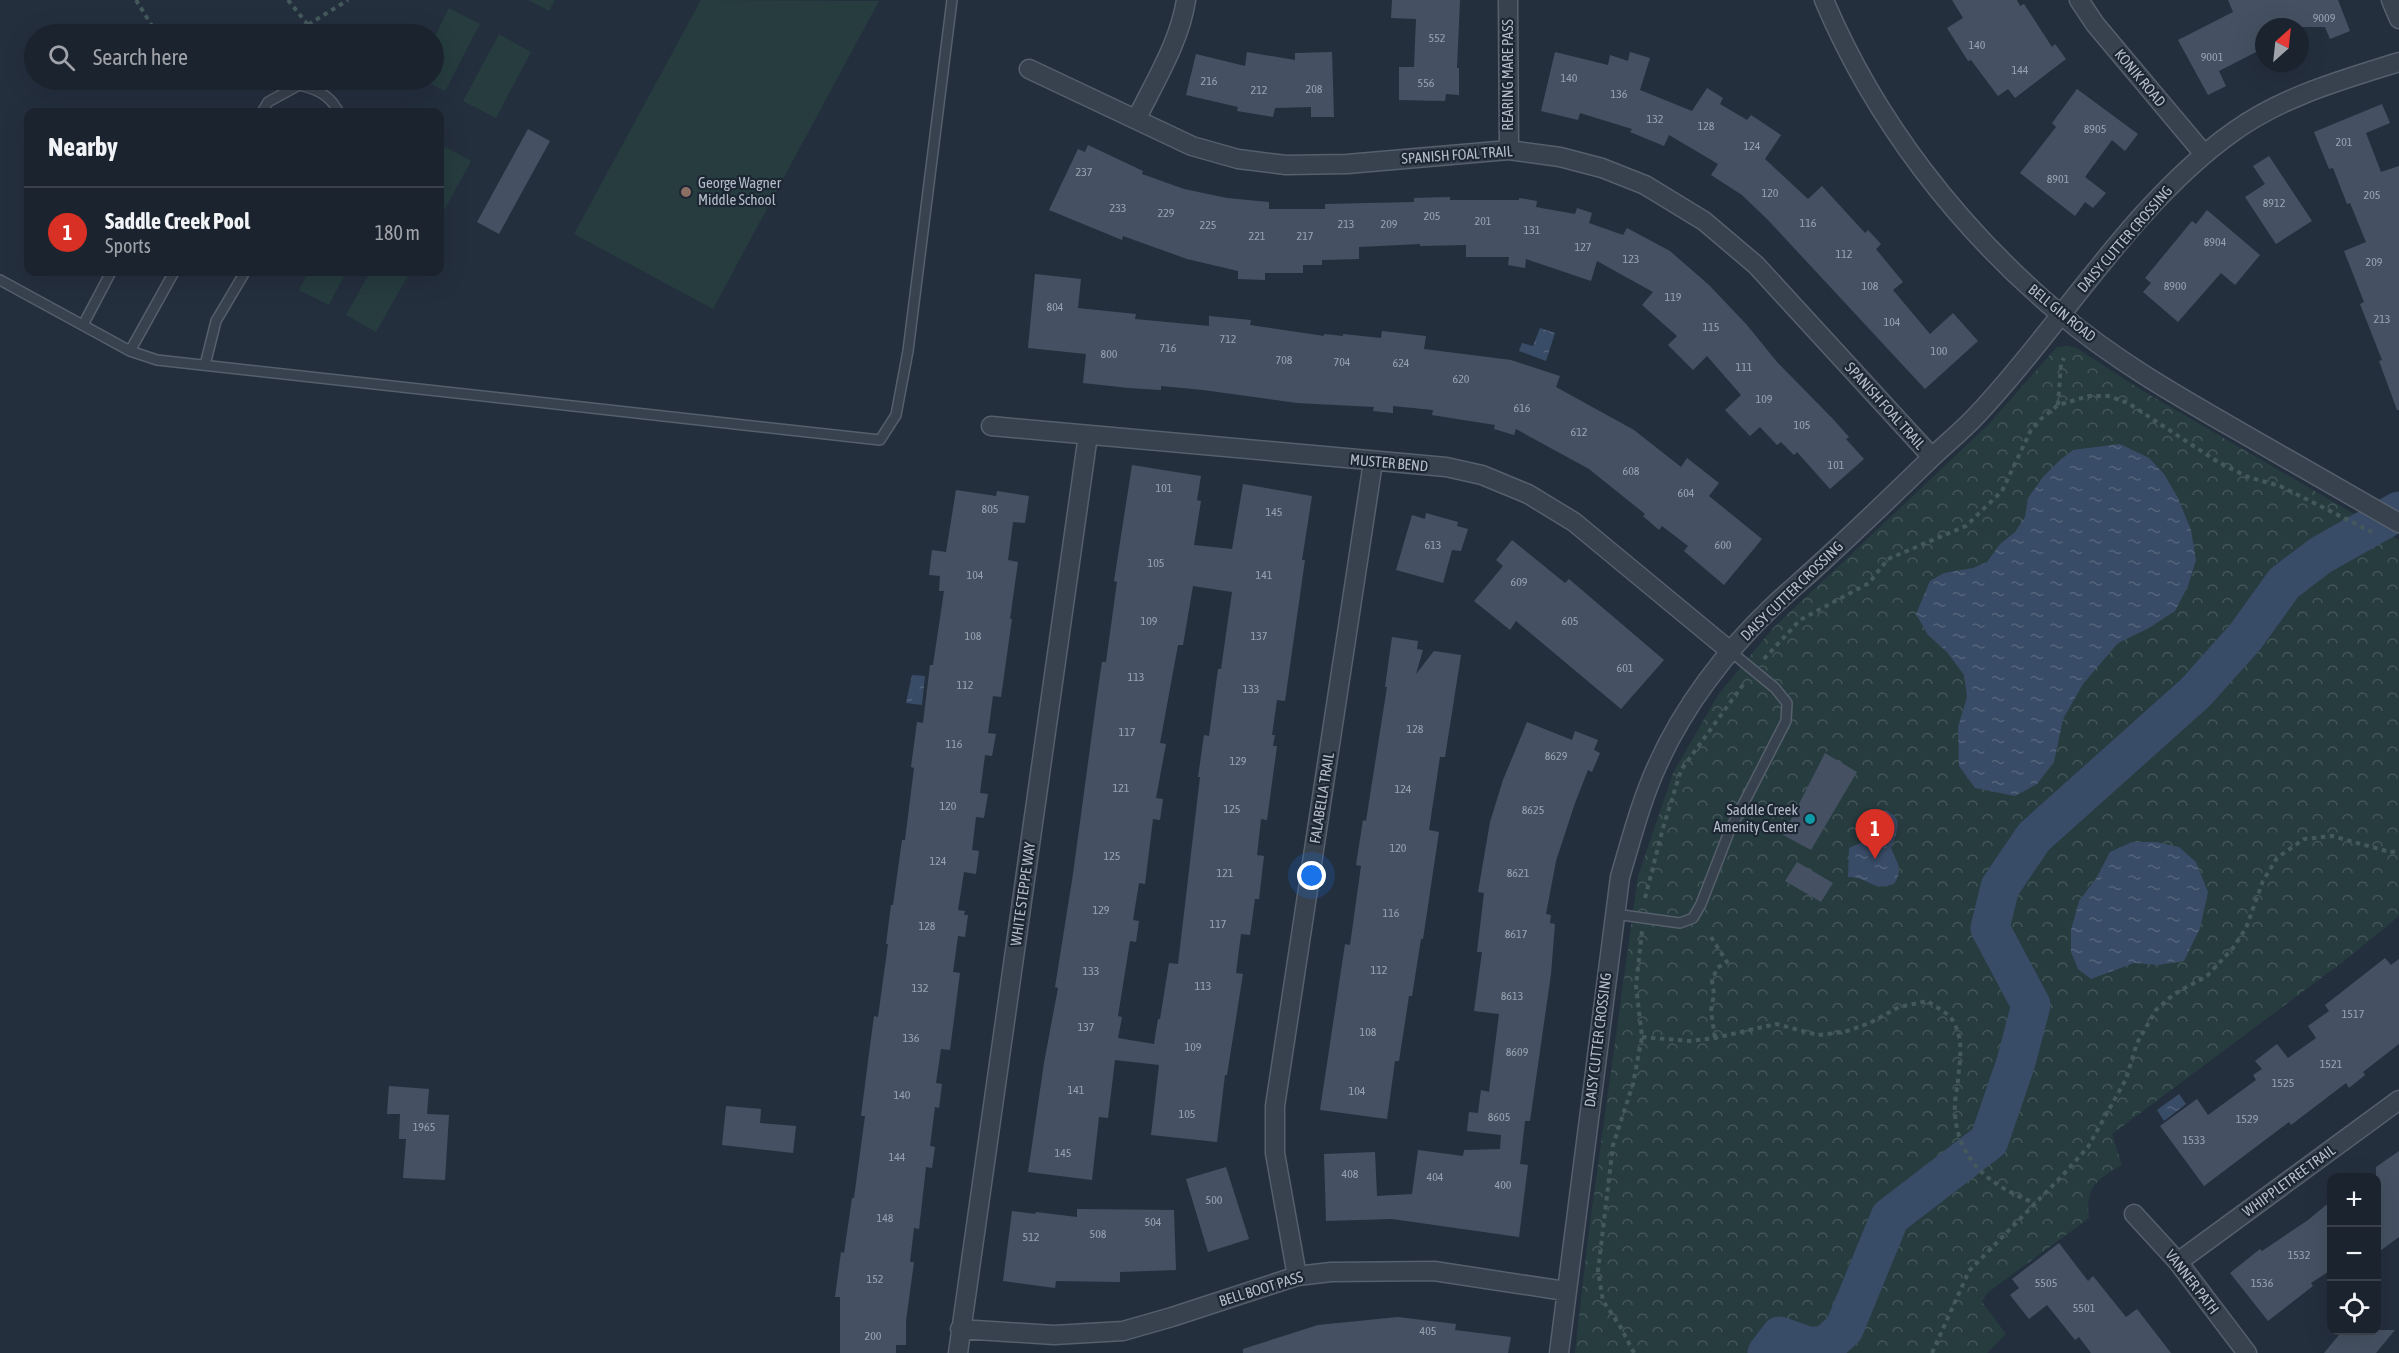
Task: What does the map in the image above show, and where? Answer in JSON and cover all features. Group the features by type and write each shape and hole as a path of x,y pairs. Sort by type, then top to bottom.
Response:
{"street":[{"path":"1137,118 1167,57 1184,12 1186,0"},
{"name":"REARING MARE PASS","path":"1508,0 1509,150"},
{"name":"BELL GIN ROAD","path":"1824,0 1836,28 1883,111 1934,186 2005,265 2060,314 2170,392 2399,523"},
{"name":"KONIK ROAD","path":"2079,0 2095,24 2204,154"},
{"path":"2391,0 2399,19"},
{"name":"DAISY CUTTER CROSSING","path":"1559,1353 1565,1291 1620,877 1638,817 1657,766 1680,722 1730,651 1771,608 1975,417 2154,204 2204,154 2267,110 2321,86 2399,62"},
{"name":"SPANISH FOAL TRAIL","path":"1029,69 1137,118 1192,146 1238,159 1286,165 1347,164 1509,150 1560,157 1602,168 1645,185 1704,221 1756,266 1932,457"},
{"name":"MUSTER BEND","path":"991,426 1446,467 1482,476 1528,494 1574,522 1730,651"},
{"name":"WHITE STEPPE WAY","path":"958,1353 1088,435"},
{"name":"FALABELLA TRAIL","path":"1297,1276 1275,1153 1275,1106 1373,462"},
{"name":"WHIPPLETREE TRAIL","path":"2178,1262 2399,1100"},
{"name":"VANNER PATH","path":"2134,1214 2178,1262 2247,1353"},
{"name":"BELL BOOT PASS","path":"960,1329 1054,1335 1123,1331 1297,1276 1331,1272 1434,1271 1565,1291"}],"lane":[{"path":"0,280 130,351 158,360 880,440 896,415 908,351 952,0"},
{"path":"264,108 268,102 290,90"},
{"path":"317,90 331,99 336,108"},
{"path":"83,325 109,276"},
{"path":"130,351 172,276"},
{"path":"205,365 216,321 243,276"},
{"path":"1615,914 1680,923 1693,918 1701,904 1729,832 1786,721 1787,704 1775,688 1730,651"}],"path":[{"path":"136,0 151,24"},
{"path":"288,0 306,24"},
{"path":"311,24 348,0"},
{"path":"2058,405 2061,364 2064,358"},
{"path":"1764,659 1773,646 1800,620 1869,583 1888,559 1966,526 2002,491 2031,430 2058,405 2090,396 2108,396 2128,403 2218,462 2248,477 2280,486 2374,534"},
{"path":"1645,898 1681,770 1746,681"},
{"path":"1932,1353 1969,1271 2088,1147 2126,1078 2138,1042 2156,1010 2174,994 2207,976 2233,948 2246,928 2263,881 2277,858 2304,839 2332,836 2390,852 2399,851"},
{"path":"1634,1353 1620,1326 1603,1301 1598,1271 1613,1145 1633,1084 1642,1037 1636,986 1642,930"},
{"path":"1711,937 1727,962 1717,968 1712,981 1714,994 1711,1011 1715,1038"},
{"path":"1642,1037 1690,1041 1715,1038 1776,1024 1818,1035 1844,1032 1870,1023 1899,1007 1928,1001 1952,1018 1962,1043 1955,1112 1968,1158 1987,1179 2012,1194 2035,1203"}],"green space":[{"path":"528,0 555,0 549,11"},
{"path":"701,0 879,1 713,309 574,234"},
{"path":"449,8 480,24 445,91 443,90 444,24 441,24"},
{"path":"499,34 531,52 496,118 463,101"},
{"path":"444,146 471,161 444,211"},
{"path":"306,276 344,276 329,305 299,290"},
{"path":"368,276 408,276 376,332 346,315"},
{"path":"2057,347 2075,347 2143,391 2399,540 2399,916 2344,961 2112,1134 2122,1165 2100,1180 2091,1191 2088,1207 2089,1218 1987,1293 1982,1302 2006,1334 1987,1353 1575,1353 1589,1230 1638,876 1673,773 1718,695 1773,628 1988,425"}],"water":[{"path":"1540,328 1555,333 1546,361 1519,351 1522,343 1533,346"},
{"path":"2120,444 2149,458 2164,474 2178,498 2191,530 2196,560 2188,586 2175,611 2149,628 2118,643 2083,684 2063,719 2054,762 2037,784 2015,796 1975,788 1959,766 1958,727 1967,697 1964,675 1947,652 1928,635 1916,614 1930,581 1944,573 1973,568 1987,562 2000,544 2015,532 2025,517 2028,498 2043,477 2059,461 2073,450"},
{"path":"912,675 925,676 922,705 906,703"},
{"path":"1885,810 1895,817 1898,826 1891,848 1899,870 1897,879 1894,884 1880,886 1848,877 1849,848 1869,839 1875,818"},
{"path":"2132,842 2156,842 2179,847 2196,862 2208,892 2200,928 2184,961 2159,965 2134,963 2091,979 2078,969 2071,952 2071,930 2079,901 2097,877 2110,852"},
{"path":"2179,1094 2186,1104 2164,1121 2157,1110"}],"building":[{"path":"1392,0 1460,0 1457,68 1459,68 1459,95 1446,94 1445,101 1399,100 1399,67 1414,67 1416,19 1391,18"},
{"path":"1952,0 2017,0 2020,6 2024,4 2052,47 2055,44 2066,59 2015,98 2008,89 1998,96 1971,60 1968,61 1947,28 1963,18"},
{"path":"2228,0 2338,0 2350,31 2330,39 2325,27 2309,27 2309,18 2255,18 2255,53 2219,71 2226,86 2208,95 2178,40 2233,12"},
{"path":"1247,52 1295,60 1295,53 1332,52 1334,117 1311,117 1311,107 1275,108 1273,117 1237,111 1238,107 1186,95 1196,54 1245,66"},
{"path":"1555,52 1608,65 1610,55 1628,61 1630,52 1650,58 1640,90 1692,111 1707,88 1723,98 1720,104 1747,120 1751,115 1781,135 1765,159 1808,199 1822,186 1865,233 1868,230 1881,244 1876,249 1903,282 1893,290 1930,334 1953,313 1978,341 1925,389 1768,220 1742,195 1711,175 1718,164 1669,135 1664,146 1630,132 1632,129 1580,113 1578,120 1541,111"},
{"path":"2077,89 2138,134 2125,151 2112,140 2085,177 2106,193 2093,208 2085,202 2075,216 2020,173 2056,127 2052,123"},
{"path":"2382,104 2390,123 2366,133 2381,172 2399,166 2399,410 2397,410 2379,361 2382,360 2360,304 2364,302 2344,251 2366,242 2350,203 2347,204 2333,168 2329,169 2314,132"},
{"path":"528,129 550,141 499,234 477,222"},
{"path":"1088,145 1143,171 1142,174 1184,189 1227,198 1269,202 1269,209 1325,209 1325,204 1414,202 1414,198 1450,197 1450,200 1519,200 1519,198 1537,201 1536,207 1575,214 1577,208 1592,213 1589,223 1623,235 1627,228 1670,251 1709,285 1747,325 1777,362 1833,419 1849,437 1846,439 1864,459 1830,489 1797,452 1794,455 1781,442 1777,445 1760,427 1750,436 1725,410 1741,395 1707,356 1693,370 1668,345 1677,336 1642,305 1653,292 1597,261 1591,281 1526,259 1525,268 1508,265 1509,257 1466,257 1466,245 1420,246 1420,244 1359,247 1359,259 1322,260 1322,265 1303,265 1303,273 1265,273 1265,280 1238,279 1238,271 1187,259 1123,236 1122,240 1049,210 1078,149 1085,152"},
{"path":"2269,156 2312,221 2276,244 2245,197 2265,184 2253,166"},
{"path":"2207,210 2260,255 2235,285 2221,273 2178,322 2143,292 2151,283 2145,278 2192,221 2196,224"},
{"path":"1035,274 1081,279 1078,308 1136,314 1135,319 1209,326 1209,316 1251,320 1250,325 1324,336 1324,334 1343,336 1343,334 1381,338 1382,331 1426,336 1424,349 1511,360 1560,376 1556,387 1634,430 1681,467 1687,458 1719,483 1709,496 1762,539 1724,585 1684,551 1688,546 1662,526 1659,530 1643,516 1645,514 1589,469 1516,429 1514,435 1494,429 1495,425 1432,415 1433,410 1393,406 1393,413 1373,411 1374,407 1297,403 1203,390 1161,386 1161,390 1083,383 1086,354 1028,348"},
{"path":"1132,465 1201,476 1197,500 1201,501 1194,545 1232,549 1243,484 1312,496 1285,701 1277,700 1272,735 1275,735 1273,746 1277,746 1267,820 1261,819 1257,855 1264,856 1259,899 1255,899 1250,935 1241,934 1236,973 1243,974 1227,1075 1225,1075 1217,1142 1151,1135 1159,1065 1115,1060 1108,1118 1099,1117 1092,1180 1028,1172 1058,988 1055,987 1102,662 1106,662 1117,582 1114,581","holes":["1193,586 1232,592 1209,736 1204,735 1178,964 1169,963 1154,1044 1118,1038 1122,1017 1118,1016 1130,941 1136,942 1139,921 1133,920 1139,883 1145,884 1153,819 1160,820 1163,799 1156,798 1166,744 1160,743 1178,645 1183,645"]},
{"path":"956,490 996,496 997,491 1029,496 1025,523 1013,522 1008,560 1018,562 1010,619 1012,619 1001,697 993,696 988,733 996,734 992,756 985,755 980,793 988,794 984,818 976,817 972,850 979,851 976,874 964,872 958,910 965,911 964,915 968,915 965,937 958,936 953,972 960,973 950,1050 941,1049 936,1083 942,1084 939,1108 935,1107 930,1146 935,1147 932,1168 926,1167 919,1229 914,1228 910,1262 914,1262 906,1321 906,1345 896,1345 896,1353 840,1353 840,1297 835,1297 841,1252 844,1253 852,1198 854,1198 865,1116 861,1116 868,1061 874,1016 878,1017 891,905 893,905 902,840 905,840 917,722 923,723 930,665 933,665 944,591 939,591 940,576 929,575 932,550 946,552"},
{"path":"1426,513 1458,522 1457,526 1468,529 1461,551 1452,550 1443,583 1396,570 1412,515 1425,519"},
{"path":"1512,540 1565,583 1569,579 1664,660 1621,709 1516,621 1510,630 1474,601 1503,566 1496,560"},
{"path":"1392,637 1418,641 1417,649 1423,650 1416,674 1434,651 1461,655 1445,757 1440,757 1429,830 1439,832 1423,939 1421,939 1412,996 1409,996 1399,1061 1395,1061 1387,1119 1320,1110 1345,944 1350,945 1361,866 1356,865 1363,820 1366,821 1387,687 1385,687"},
{"path":"1527,722 1572,740 1575,731 1598,740 1594,750 1600,753 1592,772 1588,770 1575,803 1556,861 1546,914 1551,915 1550,923 1555,924 1551,974 1530,1121 1525,1121 1520,1164 1528,1165 1519,1237 1392,1219 1326,1221 1324,1154 1375,1152 1377,1196 1412,1194 1418,1150 1463,1156 1464,1150 1500,1149 1501,1135 1467,1131 1469,1112 1478,1113 1481,1090 1489,1092 1499,1014 1474,1011 1482,952 1477,952 1484,893 1478,892 1490,822 1503,780"},
{"path":"1825,753 1857,772 1811,850 1783,835"},
{"path":"1797,862 1833,883 1821,902 1785,881"},
{"path":"2385,958 2391,965 2399,959 2399,1044 2363,1072 2365,1075 2349,1088 2346,1083 2291,1125 2289,1122 2204,1186 2160,1126 2197,1099 2208,1115 2256,1080 2253,1075 2262,1069 2255,1061 2277,1044 2288,1058 2316,1038 2308,1026 2329,1011 2325,1005"},
{"path":"389,1086 429,1089 427,1114 449,1115 445,1180 403,1178 406,1139 399,1139 400,1114 387,1114"},
{"path":"726,1106 761,1109 760,1123 796,1126 793,1153 722,1145"},
{"path":"2399,1151 2399,1237 2381,1250 2381,1173 2376,1173 2376,1167"},
{"path":"1226,1167 1249,1239 1208,1252 1186,1179"},
{"path":"2327,1204 2327,1273 2311,1283 2313,1286 2268,1321 2230,1273 2260,1249 2262,1251"},
{"path":"1077,1209 1174,1210 1176,1270 1120,1272 1120,1282 1056,1281 1055,1288 1003,1281 1012,1211 1077,1217"},
{"path":"2059,1243 2088,1281 2093,1276 2126,1317 2137,1309 2171,1353 2091,1353 2079,1337 2075,1340 2047,1305 2029,1319 2010,1295 2019,1288 2012,1279"},
{"path":"1398,1317 1456,1324 1455,1330 1511,1337 1508,1353 1243,1353 1243,1349 1318,1325"},
{"path":"2381,1330 2395,1330 2376,1353 2324,1353 2339,1335 2381,1335"}],"waterway":[{"path":"1767,1353 1780,1336 1808,1346 1825,1346 1844,1329 1890,1217 1989,1141 2016,1062 2031,1005 1990,928 2000,887 2034,837 2196,692 2246,636 2284,583 2321,555 2399,511"}],"place":[{"name":"George Wagner Middle School","path":"686,192"},
{"name":"Saddle Creek Amenity Center","path":"1810,819"},
{"name":"Saddle Creek Pool","path":"1875,859"}]}
